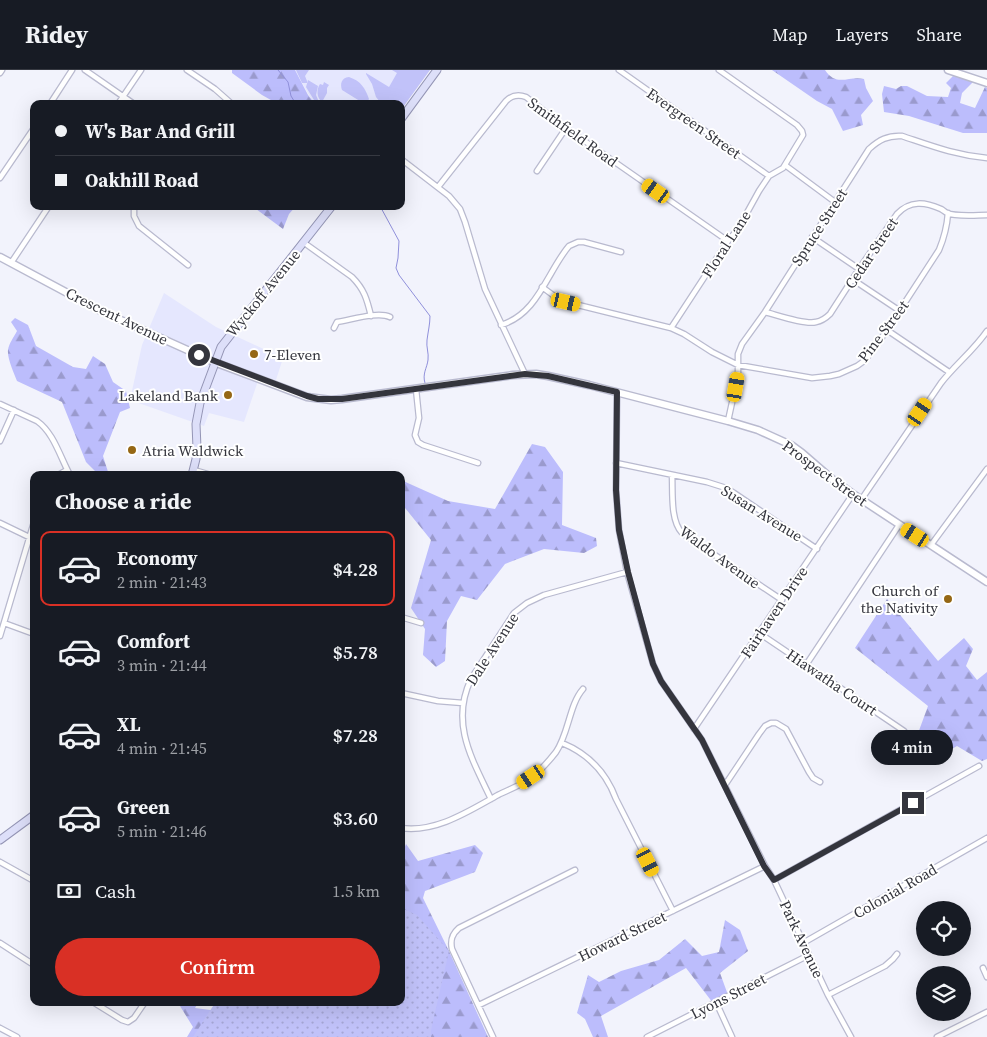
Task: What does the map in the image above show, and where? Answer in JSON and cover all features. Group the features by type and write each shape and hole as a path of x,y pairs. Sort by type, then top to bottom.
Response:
{"main road":[{"path":"405,114 437,70"},
{"path":"948,70 968,73 987,83"},
{"name":"Wyckoff Avenue","path":"193,471 197,448 197,413 221,347 329,210"},
{"name":"Crescent Avenue","path":"0,257 110,315 214,362 296,393 318,399 342,399 525,374 548,376 617,392"},
{"name":"Prospect Street","path":"617,392 758,430 791,445 861,500 987,582"},
{"path":"0,840 30,818"}],"street":[{"path":"53,100 72,70"},
{"path":"85,70 128,100"},
{"path":"121,100 141,70"},
{"path":"187,70 227,100"},
{"name":"Evergreen Street","path":"619,70 769,176"},
{"path":"720,70 800,128 803,135 785,165 835,202"},
{"name":"Smithfield Road","path":"438,187 506,101 517,95 526,97 566,128 728,241"},
{"path":"537,171 566,128"},
{"path":"0,178 30,134"},
{"name":"Spruce Street","path":"728,421 738,375 738,354 742,344 765,312 874,144 890,136 902,136 952,153 987,158"},
{"path":"405,162 455,202 463,216 485,290 525,374"},
{"name":"Floral Lane","path":"670,328 738,229 759,190 769,176 781,170 785,165"},
{"name":"Cedar Street","path":"765,312 807,323 822,320 830,314 897,214 906,207 923,203 948,213 987,216"},
{"path":"11,263 46,210"},
{"path":"134,210 134,216 139,226 188,265"},
{"name":"Pine Street","path":"542,287 566,302 670,328 738,365 812,378 830,376 848,371 864,361 887,330 939,250 944,238 948,213"},
{"path":"812,237 859,269"},
{"path":"303,242 358,283 367,298 371,316"},
{"path":"501,325 514,320 527,310 566,250 573,243 584,242 621,252"},
{"path":"852,279 900,311"},
{"path":"334,328 337,322 385,314 390,317"},
{"path":"887,330 949,372"},
{"path":"861,500 931,395 949,372 987,331"},
{"path":"416,389 419,418 415,435 418,442 423,446 478,463"},
{"name":"Park Avenue","path":"617,392 616,490 622,550 656,673 702,740 764,866 774,880 828,995 850,1037"},
{"path":"0,404 37,421 46,429 67,471"},
{"path":"0,441 14,410"},
{"name":"Susan Avenue","path":"616,464 707,482 726,488 817,549"},
{"path":"931,545 987,469"},
{"name":"Waldo Avenue","path":"672,475 674,519 678,529 782,600"},
{"name":"Fairhaven Drive","path":"694,729 853,494"},
{"path":"0,523 29,537"},
{"path":"806,665 899,525"},
{"path":"0,636 30,534"},
{"name":"Dale Avenue","path":"491,799 465,741 462,723 463,702 470,679 514,613 527,602 544,595 628,572"},
{"path":"405,618 421,622"},
{"path":"4,623 30,633"},
{"name":"Hiawatha Court","path":"759,633 904,731"},
{"path":"405,828 433,826 521,784 531,777 548,761 562,743 579,694 583,689"},
{"path":"405,694 438,701 463,702"},
{"path":"725,785 759,734 765,726 771,723 776,723 786,729 809,772 813,778 820,782"},
{"path":"562,743 580,751 595,764 609,781 673,911"},
{"path":"774,880 979,766"},
{"name":"Colonial Road","path":"804,943 987,838"},
{"path":"0,862 30,878"},
{"name":"Howard Street","path":"479,1005 764,866"},
{"path":"493,1037 452,948 452,937 458,928 575,870"},
{"path":"0,943 30,962"},
{"path":"828,995 885,966 897,954"},
{"name":"Lyons Street","path":"647,1037 809,955"},
{"path":"983,968 987,977"},
{"path":"716,1002 732,1037"},
{"path":"99,1006 125,1022 131,1020 142,1006"},
{"path":"937,1037 987,1012"},
{"path":"0,1028 17,1037"}],"shaded area":[{"path":"295,70 430,70 405,103 405,100 312,100"},
{"path":"296,70 309,70 305,76 307,83 302,83"},
{"path":"392,70 430,70 405,104 405,100 378,100 366,73 389,87 397,73"},
{"path":"349,77 360,83 368,100 358,100 342,90 341,86 344,79"},
{"path":"308,80 318,86 316,95 318,100 314,100 306,87"},
{"path":"324,82 329,85 323,100 320,100 318,91 320,84 323,85"},
{"path":"164,293 216,327 283,358 276,380 260,375 244,422 209,413 204,426 130,400 142,345"},
{"path":"405,910 417,915 449,951 431,1037 193,1037 213,1006 405,1006"}],"green space":[{"path":"232,70 295,70 312,100 271,100 232,73"},
{"path":"772,70 825,70 839,80 864,79 866,88 873,101 861,115 863,125 843,131 832,109"},
{"path":"953,76 973,82 962,93 960,103 975,108 985,87 987,88 987,133 963,133 909,116 884,112 882,94 884,86 896,89 901,86 907,86 927,96 948,97 951,88 946,83"},
{"path":"257,210 292,210 283,229"},
{"path":"15,318 28,325 36,346 73,367 86,369 93,356 105,364 113,382 126,391 130,408 120,412 103,456 108,471 95,471 86,462 62,402 17,381 8,353 9,345 17,331 11,322"},
{"path":"532,444 545,447 563,472 562,525 596,538 597,546 584,553 544,549 505,564 477,600 461,596 447,621 445,661 436,667 423,655 425,629 411,608 431,540 405,508 405,482 448,501 495,509"},
{"path":"887,599 938,661 964,638 973,649 966,666 977,680 987,672 987,759 982,761 957,746 933,760 917,736 928,706 855,648"},
{"path":"406,844 418,861 475,845 483,853 475,872 425,891 423,898 488,1037 396,1037 409,986 405,970"},
{"path":"725,920 740,930 748,951 720,973 728,995 713,1003 686,968 601,1016 608,1037 593,1037 585,1019 577,1013 588,975 599,982 621,971 659,960 685,939 702,956 719,952"},
{"path":"180,1006 196,1006 195,1008 218,1011 246,1037 187,1037 193,1027"}],"waterway":[{"path":"278,70 288,82 294,100"},
{"path":"382,210 399,241 396,268 399,275 430,316 425,383"}],"place":[{"name":"7-Eleven","path":"254,354"},
{"name":"Lakeland Bank","path":"228,395"},
{"name":"Atria Waldwick","path":"132,450"},
{"name":"Church of the Nativity","path":"948,599"}],"route":[{"path":"199,355 296,393 318,399 342,399 525,374 548,376 617,392 616,490 619,530 622,550 653,664 661,681 702,740 764,866 774,880 913,803"}]}
